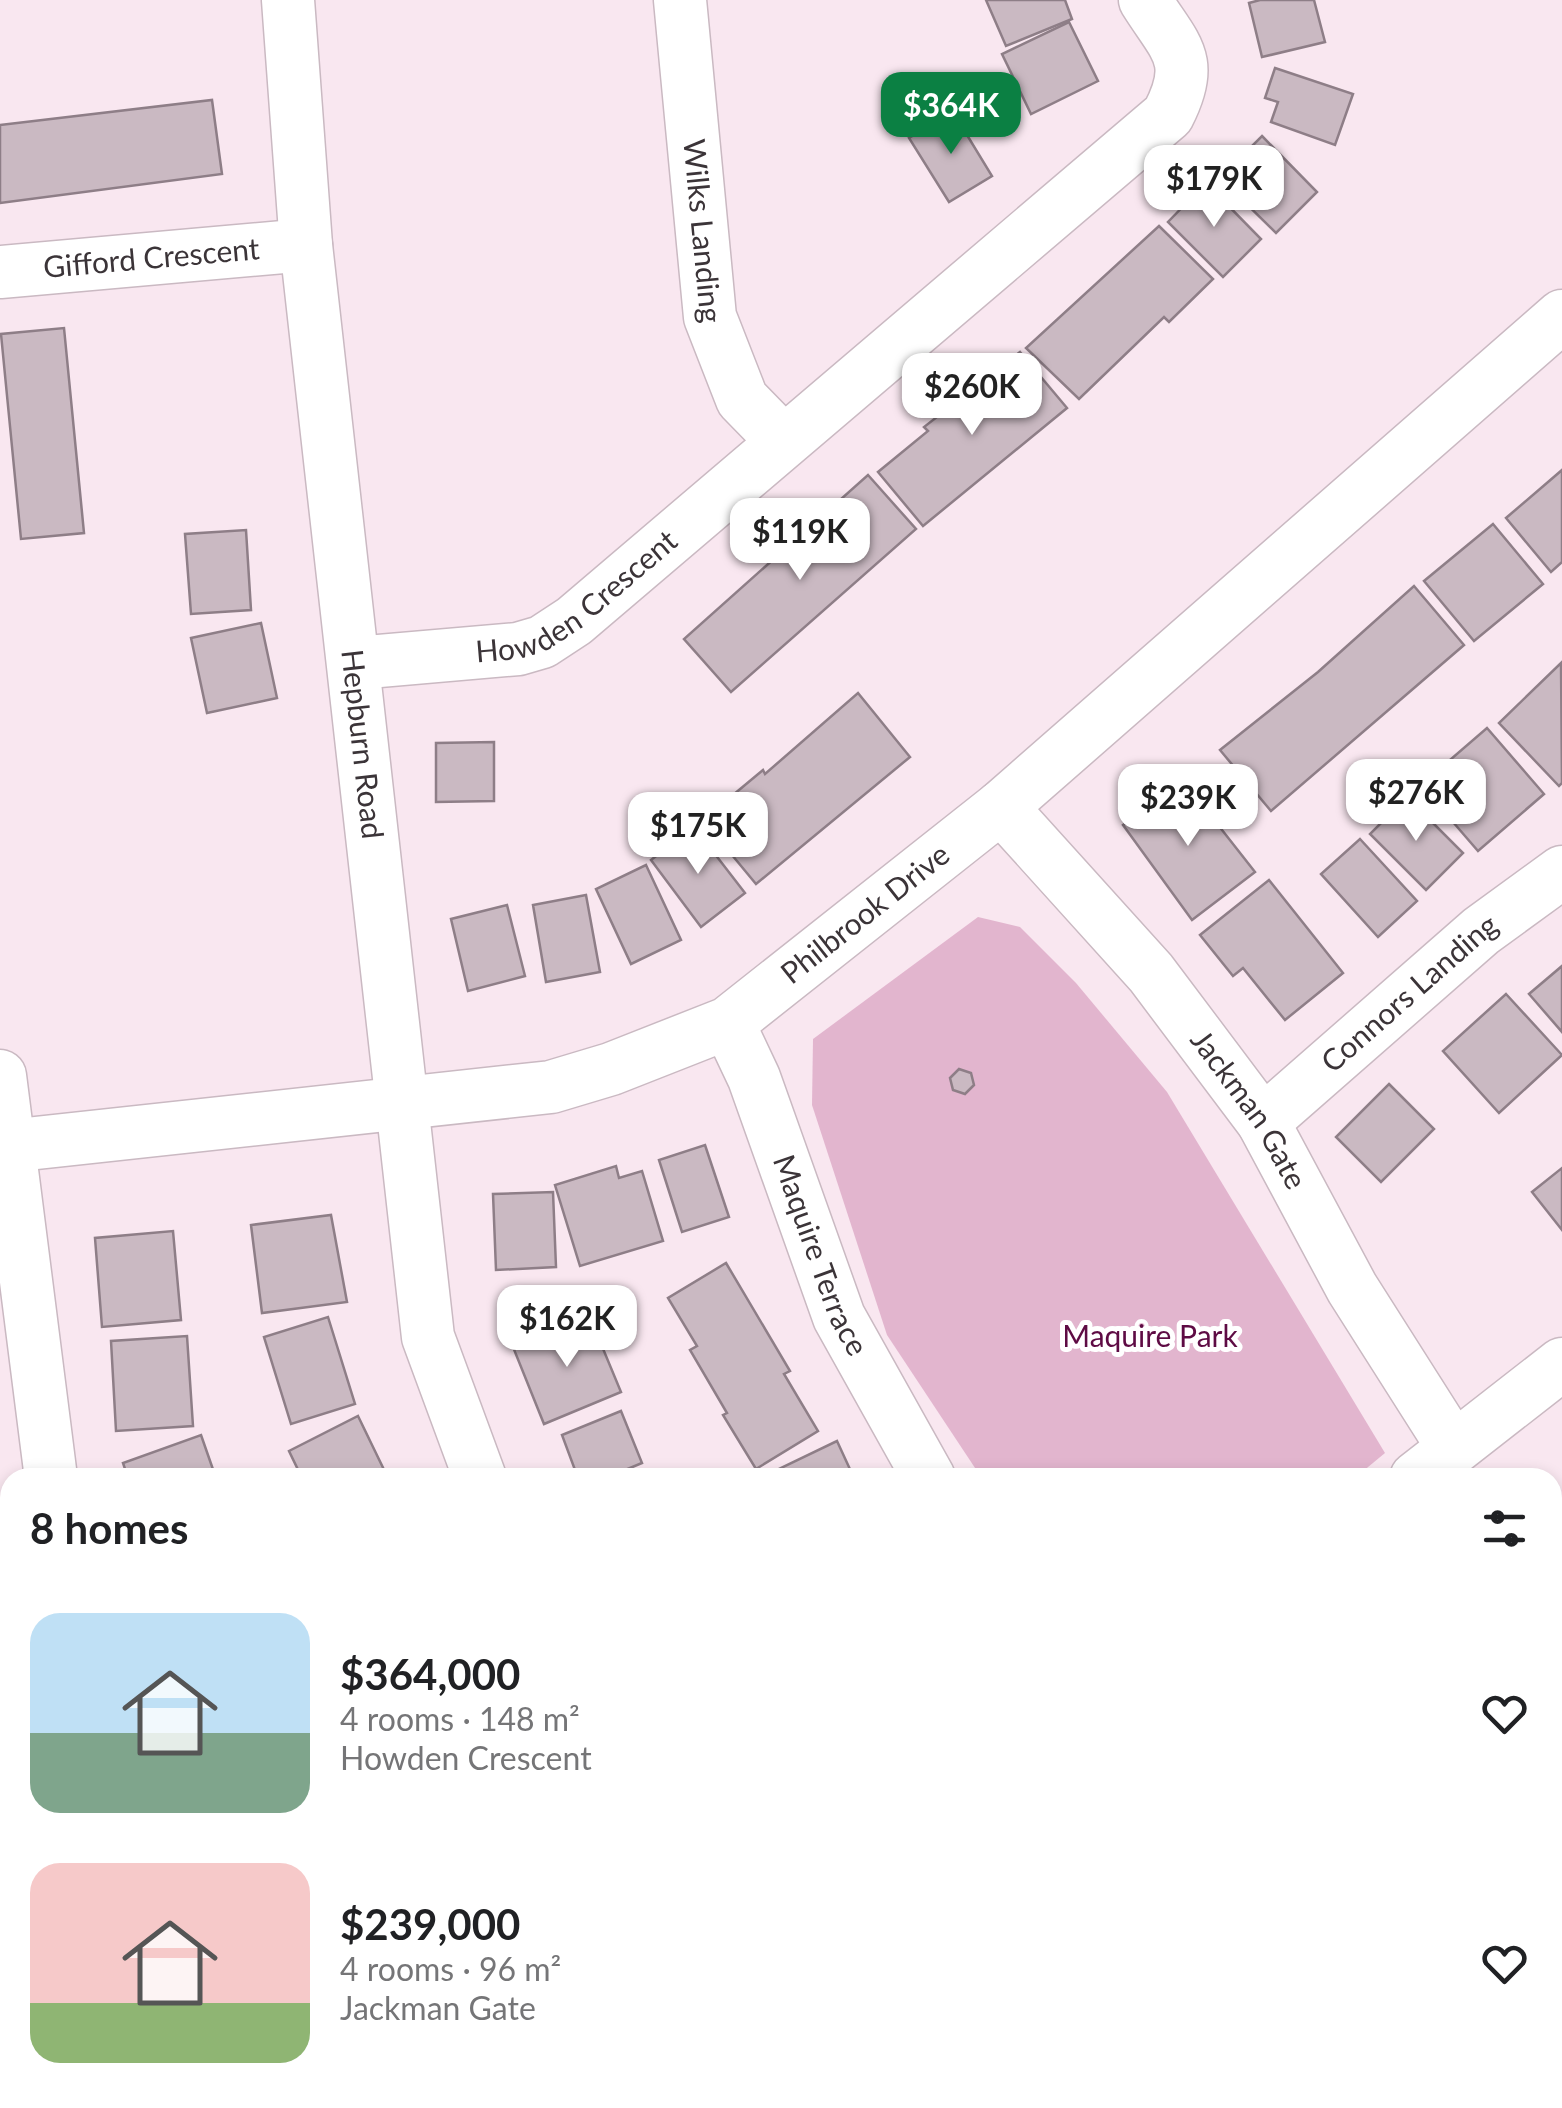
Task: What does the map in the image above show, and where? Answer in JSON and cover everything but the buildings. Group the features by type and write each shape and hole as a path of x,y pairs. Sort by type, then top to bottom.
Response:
{"street":[{"name":"Hepburn Road","path":"288,0 306,245 356,662 428,1337 476,1468"},
{"name":"Wilks Landing","path":"680,0 710,317 742,399 782,440"},
{"name":"Howden Crescent","path":"356,662 518,649 542,642 574,621 782,440 1168,116 1184,84 1179,52 1146,0"},
{"name":"Gifford Crescent","path":"0,272 306,245"},
{"name":"Philbrook Drive","path":"4,1146 551,1086 611,1069 728,1023 1002,806 1562,316"},
{"name":"Jackman Gate","path":"1002,806 1151,973 1263,1122 1352,1288 1435,1462"},
{"name":"Connors Landing","path":"1263,1122 1481,931 1562,872"},
{"name":"Maquire Terrace","path":"728,1023 754,1078 839,1318 923,1468"},
{"path":"0,1076 4,1146 51,1468"},
{"path":"1435,1462 1562,1364"}],"green space":[{"name":"Maquire Park","path":"978,917 1020,927 1076,983 1167,1092 1385,1453 1367,1468 975,1468 887,1335 812,1105 813,1039"}]}
